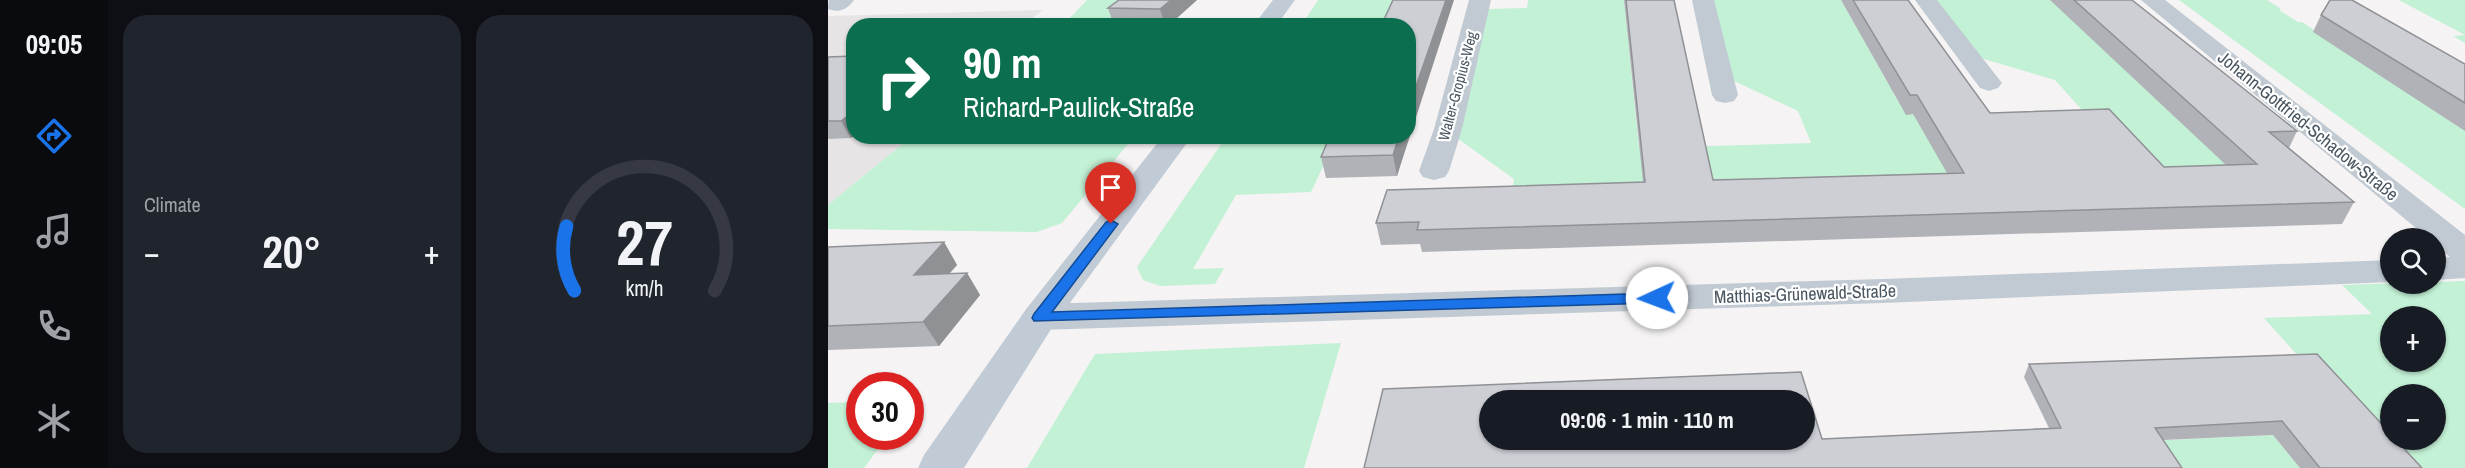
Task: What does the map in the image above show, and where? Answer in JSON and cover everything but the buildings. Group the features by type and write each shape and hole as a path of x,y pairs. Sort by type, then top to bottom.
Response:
{"street":[{"path":"1270,18 1284,0"},
{"name":"Walter-Gropius-Weg","path":"1434,171 1448,129 1480,0"},
{"path":"1703,0 1725,95"},
{"path":"1926,0 1989,83"},
{"name":"Johann-Gottfried-Schadow-Straße","path":"2152,0 2465,252"},
{"path":"940,468 1040,318 1172,144"},
{"path":"2446,268 2465,267"},
{"name":"Matthias-Grünewald-Straße","path":"1040,318 2380,272"}],"shaded area":[{"path":"1043,10 1032,18 846,18 846,144 902,144 828,205 828,16"}],"green space":[{"path":"1087,0 1147,0 1124,18 1070,18"},
{"path":"1318,0 1400,0 1391,18 1306,18"},
{"path":"1528,0 1624,0 1639,148 1811,143 1798,111 1730,79 1709,0 1841,0 1857,28 1863,28 1863,38 1887,82 1895,82 1893,93 1906,114 1913,114 1926,136 2091,120 2055,80 1977,57 1936,0 2057,0 2295,183 1510,207 1514,179 1454,136 1487,9 1527,8"},
{"path":"2179,0 2267,0 2465,131 2465,209"},
{"path":"2399,0 2465,0 2465,35"},
{"path":"2465,35 2465,43 2453,36"},
{"path":"902,144 1128,144 1062,223 1037,232 828,229 828,205"},
{"path":"1221,144 1334,144 1311,192 1236,195 1193,269 1224,268 1215,284 1160,286 1143,280 1137,267"},
{"path":"2465,281 2465,468 2399,468 2383,450 2446,450 2446,384 2380,384 2380,447 2264,318 2372,314 2342,285 2380,284 2380,294 2446,294 2446,282"},
{"path":"1341,343 1304,468 1027,468 1095,354"},
{"path":"846,402 846,450 877,450 864,468 828,468 828,403"},
{"path":"2273,435 2300,468 2166,468 2148,441"}],"route":[{"path":"1111,224 1040,318 1657,298"}]}
